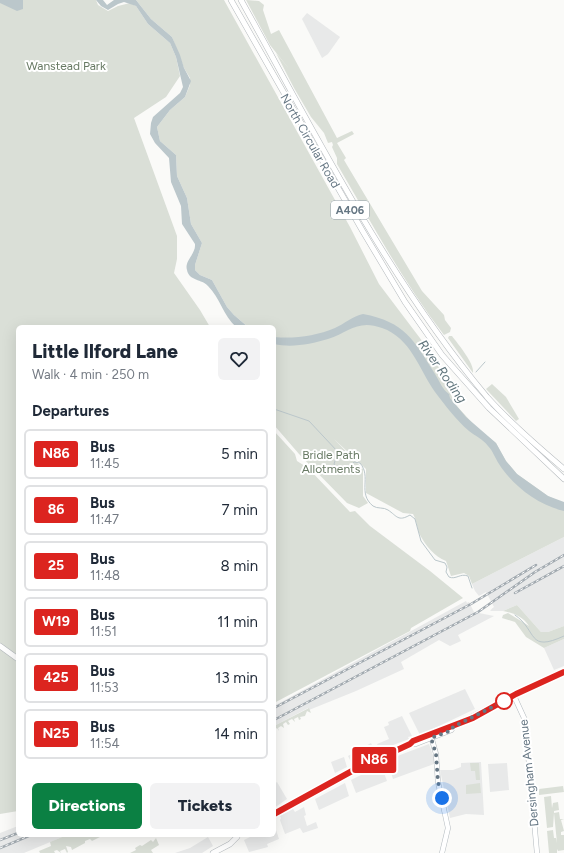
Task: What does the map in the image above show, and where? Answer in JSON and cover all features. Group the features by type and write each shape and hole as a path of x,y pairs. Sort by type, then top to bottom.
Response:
{"main road":[{"name":"North Circular Road","path":"231,0 278,85 405,302 442,355 489,408 564,479"},
{"name":"North Circular Road","path":"241,0 368,225 411,294 449,349 494,404 564,469"},
{"path":"0,646 16,658"},
{"path":"276,813 352,771 412,743 413,741 431,736 450,726 453,727 564,672"},
{"name":"Dersingham Avenue","path":"514,696 525,720 537,853"},
{"path":"431,736 436,754 438,782 448,828 442,853"},
{"path":"213,853 230,844 236,837"}],"shaded area":[{"path":"0,0 23,0 23,9 17,11 0,3"},
{"path":"96,0 103,0 107,5 114,0 136,0 151,19 172,37 184,68 191,81 185,97 170,110 157,127 160,141 176,155 177,176 187,198 191,224 202,243 195,265 195,270 200,275 212,280 227,307 246,325 234,325 212,291 205,284 188,274 187,264 194,251 195,244 182,224 181,206 171,182 169,158 155,143 150,134 153,117 180,93 183,87 176,57 170,43 148,24 136,6 124,2 108,10 101,6"},
{"path":"307,13 340,37 328,54 322,58 302,19"},
{"path":"363,314 377,317 389,322 407,334 421,351 443,388 449,394 450,398 466,417 496,443 506,461 517,474 548,496 564,502 564,511 545,504 527,494 511,480 486,444 464,427 455,417 435,392 407,347 392,333 382,328 366,325 354,328 328,339 301,345 276,344 276,337 313,335 335,328 356,316"},
{"path":"564,537 564,626 548,632 541,632 517,605 503,611 491,611 490,610 494,607 486,592 479,596 475,591 472,584"},
{"path":"466,601 467,603 469,602 474,612 494,616 458,635 461,641 450,646 439,640 401,662 404,669 356,691 309,710 308,708 276,725 276,705"},
{"path":"564,639 564,666 554,670 544,648"},
{"path":"465,689 475,709 420,735 409,713"},
{"path":"402,716 412,736 408,737 409,739 380,750 377,744 389,739 384,727 389,725 388,722"},
{"path":"371,743 375,752 352,764 348,756"},
{"path":"429,744 434,758 434,764 393,779 387,760"},
{"path":"344,757 347,767 335,773 331,762"},
{"path":"481,762 484,815 466,814 450,818 440,770 453,770 461,767 461,763"},
{"path":"507,763 509,790 490,792 488,764"},
{"path":"381,765 387,781 356,793 351,780"},
{"path":"277,782 287,799 276,807"},
{"path":"345,783 349,796 319,810 315,799"},
{"path":"304,807 306,815 304,816 307,826 316,822 318,828 303,833 300,828 285,834 280,816 293,809 295,812"},
{"path":"16,827 16,837 62,837 24,853 0,853 0,833"},
{"path":"276,830 279,839 267,844 268,847 249,852 244,840 250,837 276,837"},
{"path":"208,837 213,846 202,853 175,853 190,848"}],"green space":[{"name":"Wanstead Park","path":"0,0 96,0 98,5 108,11 118,6 130,3 136,6 148,24 170,43 176,57 180,76 166,97 134,118 177,236 177,259 174,273 209,325 16,325 16,656 0,644"},
{"name":"Bridle Path Allotments","path":"136,0 224,0 350,227 379,284 435,358 455,404 476,427 496,443 506,461 517,474 548,496 564,504 564,537 472,584 469,576 464,573 451,576 446,561 434,553 422,539 413,514 403,513 366,493 366,469 334,439 363,469 363,496 368,503 359,508 347,503 299,454 276,427 276,325 246,325 227,307 212,280 200,275 195,270 195,265 202,243 191,224 187,198 177,176 176,155 160,141 157,127 170,110 185,97 190,85 190,78 184,68 172,37 151,19"},
{"path":"246,0 259,1 264,5 263,10 271,34 279,30 337,138 352,131 354,134 337,143 346,158 344,160 422,291 444,315 445,320 451,328 450,332 444,335 401,273 337,164 337,158 332,147 332,142 328,143 324,133 311,117 276,53 290,70 270,45"},
{"path":"449,336 452,336 466,354 473,369 473,373 448,338"},
{"path":"492,384 506,397 519,419 516,421 486,389"},
{"path":"276,433 295,454 297,461 308,468 350,512 355,511 370,526 463,598 411,628 410,631 276,702"},
{"path":"517,605 541,632 548,632 564,626 564,639 544,648 526,637 515,622 502,618 503,615 508,613 529,626 518,616 503,611"},
{"path":"0,648 16,659 16,811 0,814"},
{"path":"309,708 311,713 307,711 305,716 300,717 301,719 299,720 298,717 294,719 295,722 292,719 288,721 290,724 288,725 286,722 283,724 284,728 281,726 278,728 279,731 276,729 276,725"},
{"path":"470,763 479,763 480,780 476,780 475,771 471,771"},
{"path":"480,783 481,793 466,794 466,785"},
{"path":"563,786 564,792 539,795 539,789"},
{"path":"551,796 552,808 553,803 558,802 559,810 554,811 553,827 547,828 544,797"},
{"path":"559,812 560,819 564,819 561,820 564,831 561,832 561,835 564,835 564,850 558,851 557,849 557,853 549,853 547,831 553,830 554,838 556,838 557,843 554,813"},
{"path":"62,837 100,837 92,841 90,839 85,841 85,843 72,850 71,847 66,846 67,853 65,849 60,851 61,853 57,850 54,851 55,853 40,853 39,851 51,846 50,842"},
{"path":"156,838 159,845 151,850 153,853 130,853 136,850 135,848 140,845 142,846 151,840 153,842"}],"pier":[{"path":"481,595 492,609 486,612 474,599"}],"waterway":[{"path":"476,372 485,362"},
{"name":"River Roding","path":"450,394 454,391"},
{"path":"276,410 309,421 338,452 334,464 338,472 346,471 354,462 360,463 365,474 365,490 368,501 373,506 386,509 400,518 410,515 415,519 421,541 435,560 445,563 447,567 446,572 449,577 454,578 463,575 468,576 472,588"},
{"path":"515,615 522,621 534,638 538,641 552,641 564,636"}],"railway":[{"path":"276,719 478,612 535,572 564,555"},
{"path":"276,707 471,604 536,565"},
{"path":"515,593 564,566"},
{"path":"0,840 16,834"},
{"path":"0,848 26,837"}],"bus line":[{"name":"N86","path":"276,813 297,800 385,755 412,743 413,741 450,726 453,727 473,718 500,704 504,700 564,672"}],"route":[{"path":"442,798 438,782 437,759 431,738 452,730 453,727 504,701"}]}
